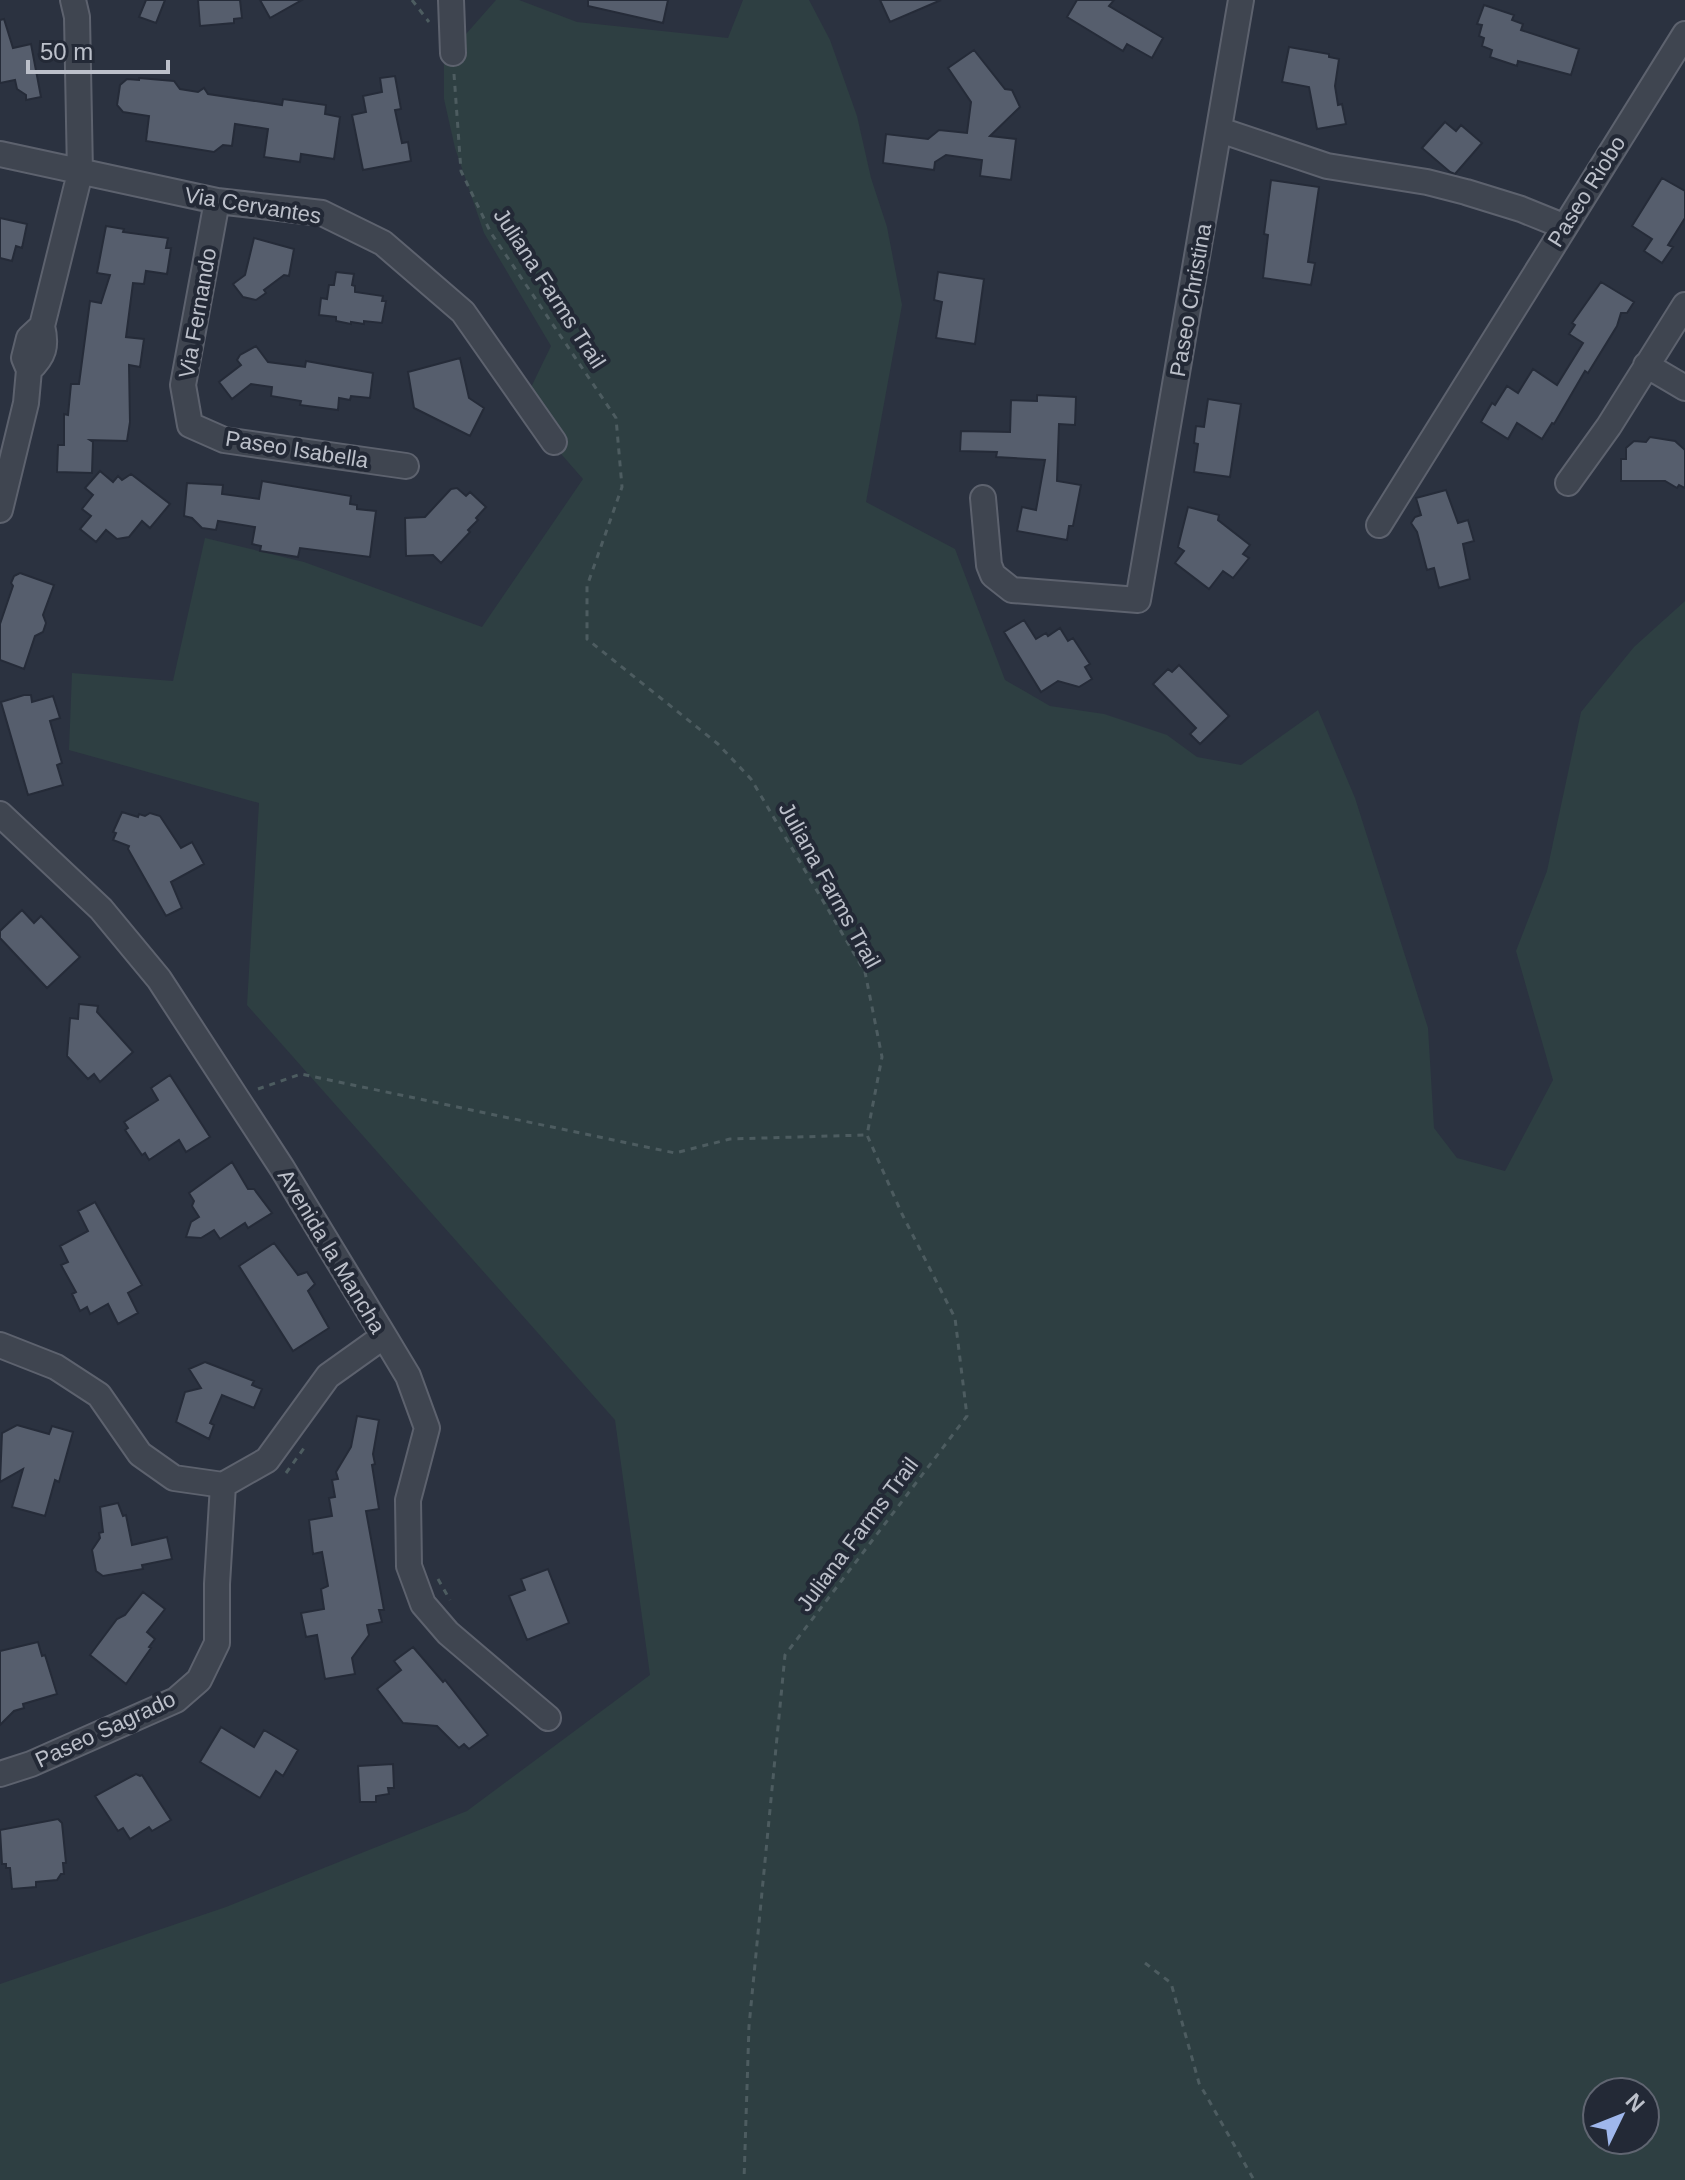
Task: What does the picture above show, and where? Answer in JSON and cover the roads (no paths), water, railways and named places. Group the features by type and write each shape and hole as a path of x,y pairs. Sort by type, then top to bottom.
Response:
{"street":[{"path":"0,510 26,403 29,370 41,360 46,343 42,326 80,173 77,17 73,0"},
{"path":"451,0 453,53"},
{"name":"Paseo Christina","path":"983,498 989,565 1001,583 1012,590 1138,600 1241,0"},
{"name":"Paseo Riobo","path":"1379,525 1685,34"},
{"path":"1220,130 1327,166 1427,182 1466,192 1563,226"},
{"name":"Via Cervantes","path":"0,154 217,201 322,213 383,243 463,312 554,442"},
{"name":"Via Fernando","path":"190,425 183,385 217,201"},
{"path":"1568,483 1609,426 1685,305"},
{"path":"1646,365 1685,388"},
{"name":"Paseo Isabella","path":"190,425 224,440 406,466"},
{"name":"Avenida la Mancha","path":"0,814 101,909 159,979 282,1168 384,1336 408,1376 427,1428 408,1500 409,1566 423,1604 448,1633 548,1718"},
{"path":"0,1345 56,1367 99,1395 140,1454 174,1478 223,1485 267,1460 328,1376 384,1336"},
{"name":"Paseo Sagrado","path":"0,1774 31,1764 176,1700 199,1680 217,1643 223,1485"}]}
